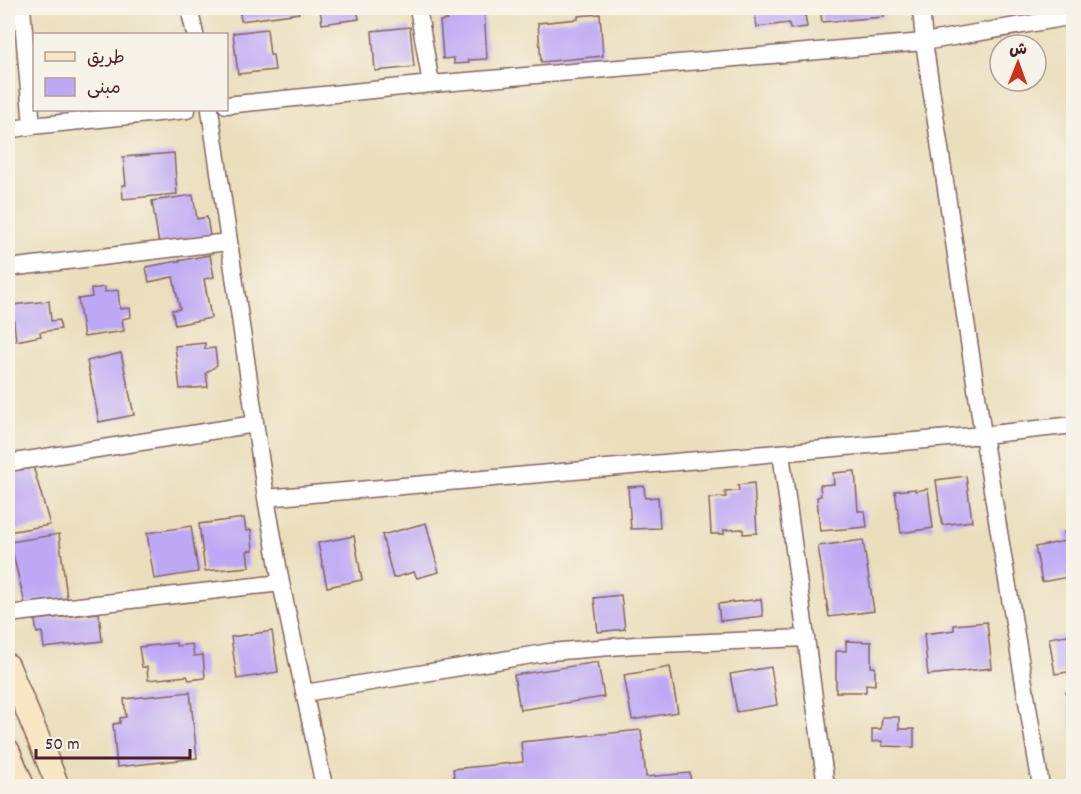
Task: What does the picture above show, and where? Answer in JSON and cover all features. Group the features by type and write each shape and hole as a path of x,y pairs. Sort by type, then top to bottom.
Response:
{"main road":[{"path":"8,665 58,786"},
{"path":"8,750 23,786"}],"street":[{"path":"22,8 32,126"},
{"path":"189,8 195,33"},
{"path":"418,8 431,84"},
{"path":"921,8 924,42 983,435 1041,786"},
{"path":"228,105 431,84 924,42 1074,16"},
{"path":"8,130 177,111"},
{"path":"210,111 266,498 281,583 324,786"},
{"path":"8,268 228,242"},
{"path":"8,463 255,424"},
{"path":"266,498 1074,425"},
{"path":"781,453 826,786"},
{"path":"8,614 281,583"},
{"path":"305,693 550,652 635,645 805,638"}],"building":[{"path":"239,8 298,8 299,13 241,21"},
{"path":"320,8 357,8 359,19 322,24"},
{"path":"754,8 804,8 807,27 790,29 789,23 757,27"},
{"path":"820,8 883,8 884,17 822,22"},
{"path":"484,9 487,59 468,60 469,63 454,64 454,58 443,59 440,21 447,20 447,11"},
{"path":"600,14 603,56 541,62 538,23"},
{"path":"410,27 414,67 375,71 372,31"},
{"path":"267,29 270,55 273,55 275,70 238,74 233,33"},
{"path":"174,153 177,194 123,199 122,185 126,185 123,157"},
{"path":"193,195 197,219 207,217 210,236 159,244 152,201"},
{"path":"210,255 214,277 204,279 211,318 175,325 172,310 180,309 173,277 149,282 146,267"},
{"path":"105,287 105,292 118,290 120,309 130,308 131,317 122,319 124,331 84,337 78,299 92,297 91,289"},
{"path":"49,301 51,321 59,320 61,329 40,332 41,336 16,341 12,305"},
{"path":"205,343 205,349 215,348 217,365 206,373 208,387 180,389 175,346"},
{"path":"121,353 134,415 99,422 87,361"},
{"path":"33,466 50,525 8,532 8,470"},
{"path":"855,471 858,511 865,511 867,527 820,531 817,497 821,496 820,485 834,484 833,473"},
{"path":"966,476 972,521 942,525 936,480"},
{"path":"754,483 757,533 743,534 743,529 724,530 724,534 711,534 709,498 726,497 725,492 739,491 738,485"},
{"path":"644,486 645,498 658,497 660,528 631,529 628,487"},
{"path":"915,489 915,491 928,489 933,528 901,533 895,491"},
{"path":"244,518 246,531 251,530 253,550 247,551 249,567 205,571 199,524"},
{"path":"426,523 439,572 417,578 414,572 393,578 382,535"},
{"path":"191,526 198,572 154,579 147,533"},
{"path":"1074,530 1074,576 1042,582 1035,547 1066,541 1064,532"},
{"path":"59,534 67,598 25,604 10,542"},
{"path":"354,536 362,580 327,587 318,543"},
{"path":"863,540 874,611 829,617 818,546"},
{"path":"621,595 625,629 598,632 594,598"},
{"path":"761,599 763,616 720,621 718,604"},
{"path":"99,613 102,641 44,648 42,632 37,633 35,620"},
{"path":"987,622 992,668 928,675 924,634 954,630 954,625"},
{"path":"272,631 278,672 237,679 231,637"},
{"path":"1074,634 1074,671 1055,674 1049,638"},
{"path":"846,641 871,642 871,667 875,667 875,685 866,684 866,692 836,692 836,651 846,651"},
{"path":"176,643 176,646 192,644 194,656 203,655 205,678 189,680 187,676 148,680 147,667 142,667 139,647"},
{"path":"598,662 604,697 520,710 514,675"},
{"path":"670,667 678,712 632,720 624,675"},
{"path":"771,667 777,705 737,712 730,674"},
{"path":"1074,691 1074,732 1072,732 1066,692"},
{"path":"190,692 197,758 117,767 113,724 120,723 120,718 126,717 124,699"},
{"path":"882,717 899,717 899,729 914,729 914,747 882,746 882,741 872,742 872,729 881,729"},
{"path":"641,730 646,777 690,773 691,786 455,786 453,769 523,762 521,742"}]}
